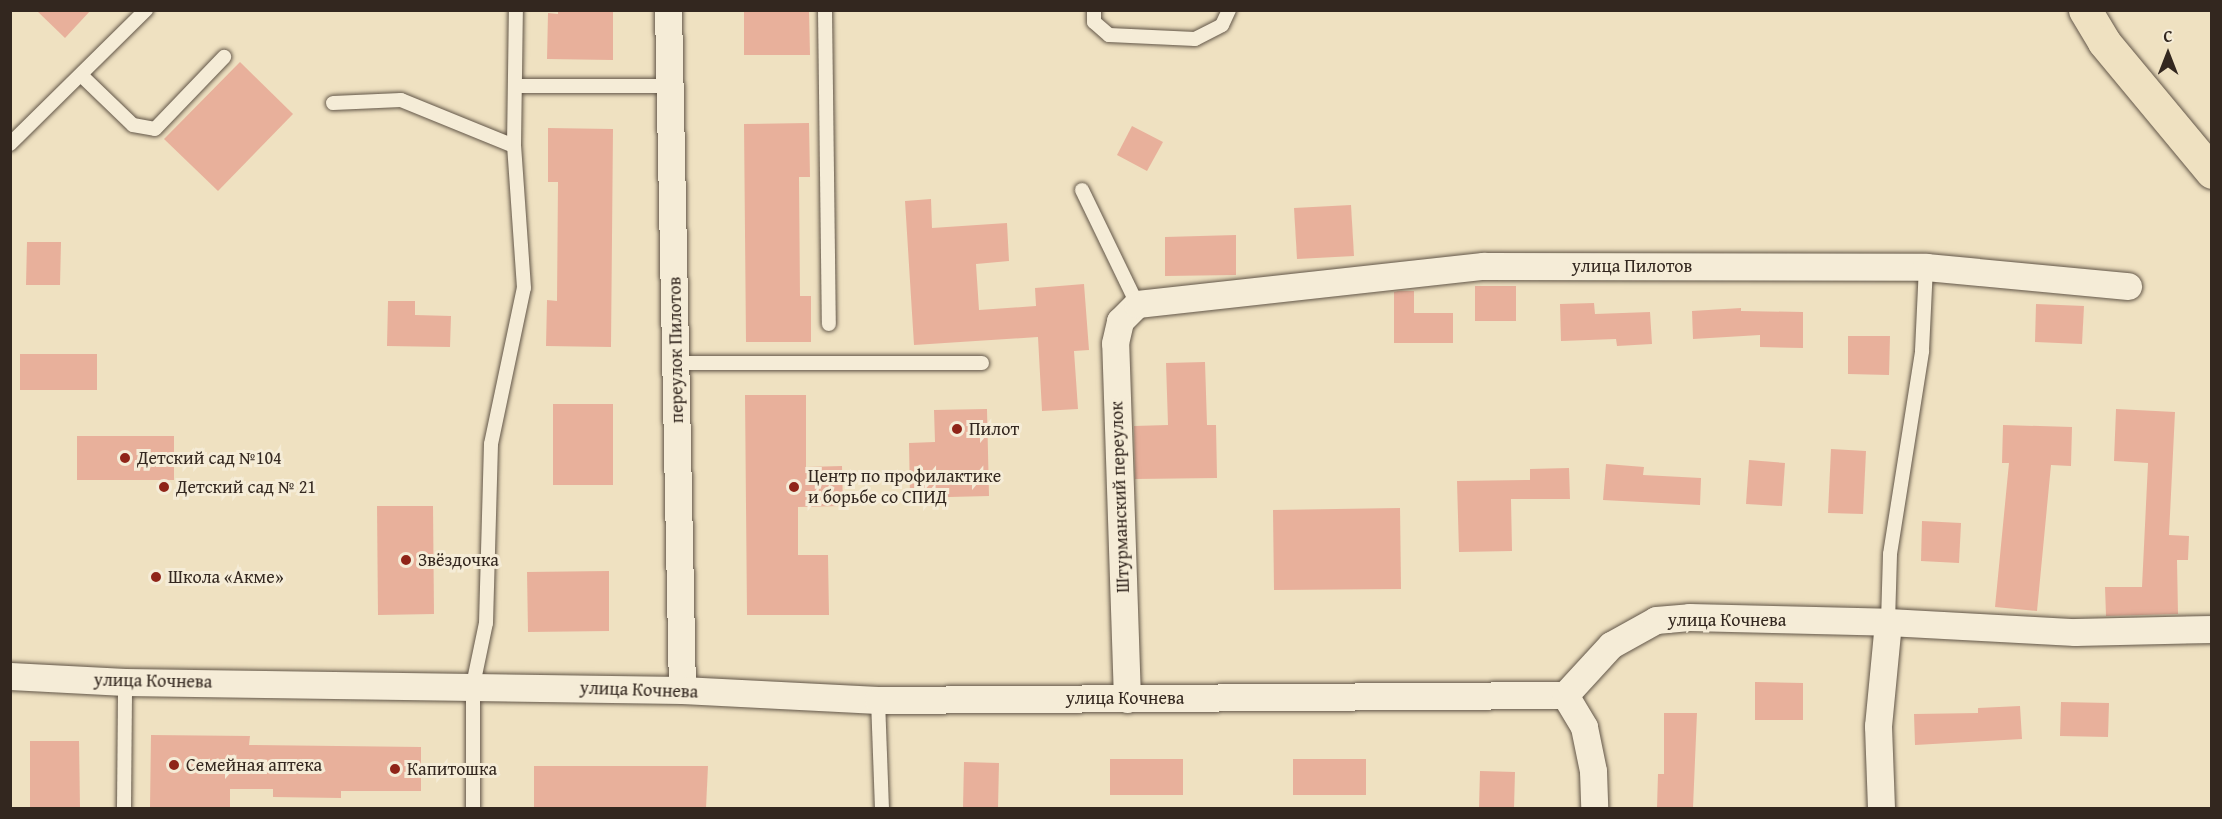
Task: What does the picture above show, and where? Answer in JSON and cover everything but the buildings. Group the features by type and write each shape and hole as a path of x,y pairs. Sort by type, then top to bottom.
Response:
{"highway":[{"path":"2085,10 2104,42 2211,171"}],"street":[{"name":"переулок Пилотов","path":"668,10 682,690"},
{"name":"улица Пилотов","path":"1137,304 1484,266 1926,267 2128,286"},
{"name":"Штурманский переулок","path":"1127,699 1115,343 1120,321 1137,304"},
{"name":"улица Кочнева","path":"10,676 125,682 473,685 682,690 878,700 1565,695 1611,645 1656,620 1689,617 1888,622 2075,632 2211,630"},
{"path":"1881,808 1878,726 1888,622"},
{"path":"1565,695 1584,727 1593,771 1594,808"}],"lane":[{"path":"10,144 146,10"},
{"path":"473,808 473,685 486,623 491,444 524,288 514,146 516,10"},
{"path":"825,10 829,324"},
{"path":"1094,10 1094,22 1109,35 1195,39 1222,25 1229,10"},
{"path":"81,75 133,125 155,129 224,57"},
{"path":"516,86 670,86"},
{"path":"333,103 401,100 514,146"},
{"path":"1082,190 1137,304"},
{"path":"1888,622 1890,554 1922,351 1926,267"},
{"path":"676,363 982,363"},
{"path":"124,808 125,682"},
{"path":"878,700 882,808"}],"place":[{"name":"Пилот","path":"957,429"},
{"name":"Детский сад №104","path":"125,458"},
{"name":"Детский сад № 21","path":"164,487"},
{"name":"Центр по профилактике и борьбе со СПИД","path":"794,487"},
{"name":"Звёздочка","path":"406,560"},
{"name":"Школа «Акме»","path":"156,577"},
{"name":"Семейная аптека","path":"174,765"},
{"name":"Капитошка","path":"395,769"}]}
